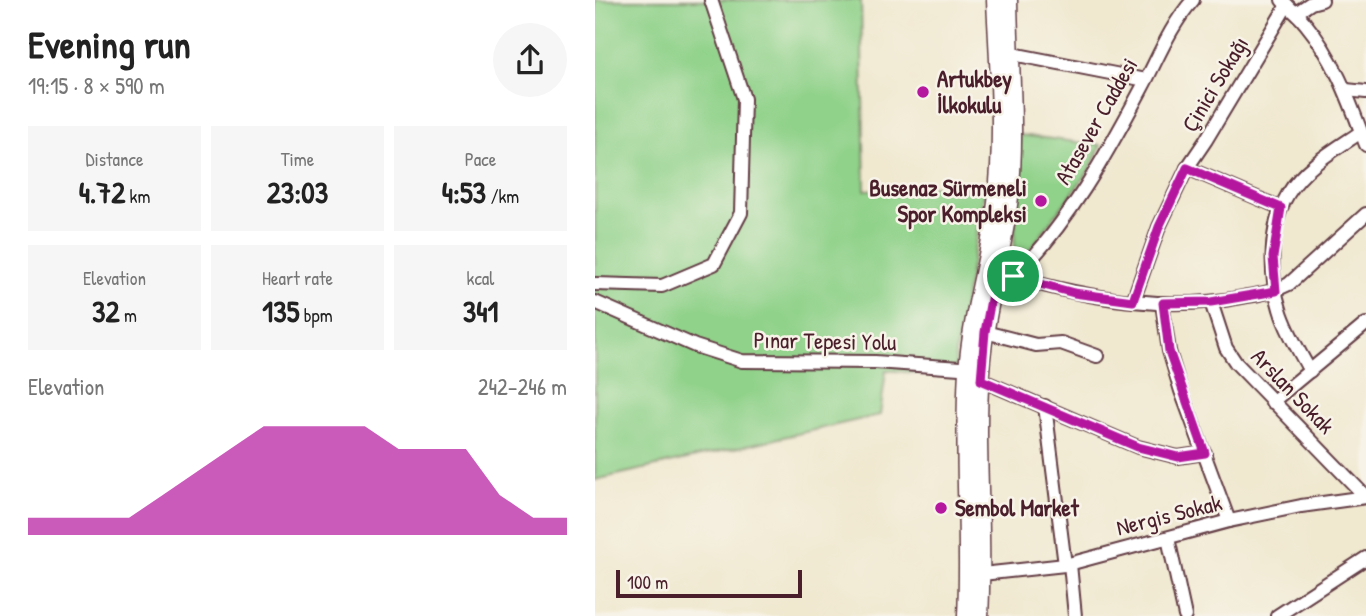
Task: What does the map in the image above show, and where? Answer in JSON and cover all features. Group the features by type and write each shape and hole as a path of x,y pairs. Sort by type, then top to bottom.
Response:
{"street":[{"path":"595,284 662,286 714,264 741,213 744,99 711,0"},
{"path":"966,616 968,568 965,448 976,372 1010,189 1013,122 995,0"},
{"path":"980,616 982,573 975,312 996,204 1009,0"},
{"name":"Atasever Caddesi","path":"1013,276 1032,260 1086,184 1117,134 1158,54 1184,10 1193,0"},
{"path":"1288,6 1322,0"},
{"path":"1288,6 1332,62 1346,90 1366,145"},
{"name":"Çinici Sokağı","path":"1133,301 1159,227 1187,168 1288,6"},
{"path":"1004,52 1146,80"},
{"path":"1346,90 1366,92"},
{"path":"1310,371 1283,317 1276,291 1273,257 1281,208 1289,192 1309,169 1361,132"},
{"path":"1187,168 1281,208"},
{"path":"996,272 1074,293 1163,303 1211,302 1276,291 1289,284 1366,214"},
{"name":"Pınar Tepesi Yolu","path":"595,302 695,346 742,360 875,362 976,372 1138,447 1178,457 1205,453"},
{"name":"Arslan Sokak","path":"1211,302 1226,348 1236,363 1366,497"},
{"path":"1163,303 1169,351 1229,521"},
{"path":"1272,402 1364,329"},
{"path":"985,332 1036,345 1061,342 1097,356"},
{"path":"1045,406 1075,616"},
{"name":"Nergis Sokak","path":"982,573 1068,565 1229,521 1301,506 1366,497"},
{"path":"1168,538 1185,616"},
{"path":"1281,615 1366,558"}],"green space":[{"path":"595,0 861,0 865,190 986,184 955,354 956,377 886,370 880,415 595,480"},
{"name":"Busenaz Sürmeneli Spor Kompleksi","path":"1020,135 1101,145 1090,169 1026,255 1017,254 1014,250"}],"place":[{"name":"Artukbey İlkokulu","path":"923,92"},
{"name":"Busenaz Sürmeneli Spor Kompleksi","path":"1041,201"},
{"name":"Sembol Market","path":"941,508"}],"route":[{"path":"1187,168 1281,208 1273,257 1276,291 1211,302 1163,303 1169,351 1205,453 1178,457 1138,447 981,380 985,332 996,272 1013,276 1074,293 1133,301 1159,227 1187,168"}]}
